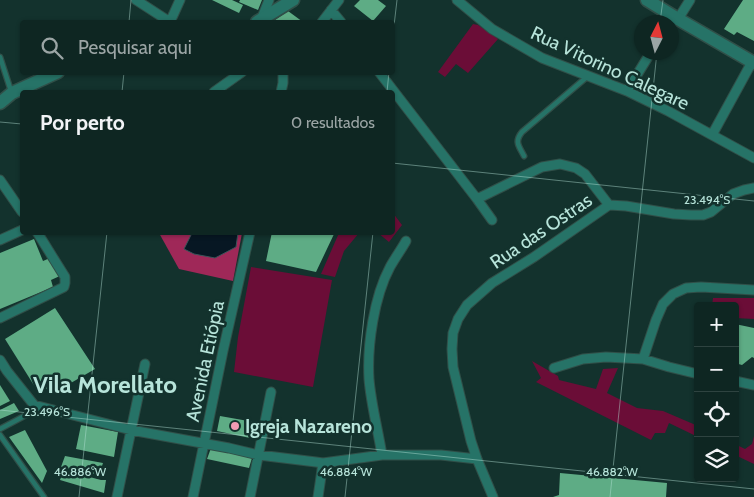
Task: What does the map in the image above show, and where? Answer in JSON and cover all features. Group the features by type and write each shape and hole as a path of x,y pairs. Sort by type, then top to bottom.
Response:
{"street":[{"path":"136,0 167,20"},
{"path":"171,20 180,0"},
{"path":"260,20 270,0"},
{"path":"261,20 293,0"},
{"path":"324,20 339,0"},
{"name":"Rua Vitorino Calegare","path":"457,0 492,29 542,58 627,91 754,158"},
{"path":"647,0 667,15"},
{"path":"678,15 690,0"},
{"path":"331,10 339,20"},
{"path":"679,23 753,62 712,135"},
{"path":"627,91 646,60"},
{"path":"0,103 12,93 51,75"},
{"path":"217,90 238,75"},
{"path":"281,90 283,75"},
{"path":"381,75 393,90"},
{"path":"395,93 492,220"},
{"path":"478,200 542,167 560,164 576,168 586,174 609,205"},
{"path":"0,180 20,209"},
{"name":"Rua das Ostras","path":"477,459 453,367 453,333 458,319 467,305 492,283 534,257 609,205 692,216 703,215 711,212 733,194 754,188"},
{"path":"0,240 20,231"},
{"path":"0,318 64,287 66,277 39,235"},
{"name":"Avenida Etiópia","path":"193,497 249,235"},
{"path":"382,455 370,381 369,356 374,314 382,286 406,241"},
{"path":"644,359 663,304 673,294 686,288 701,287 754,290"},
{"path":"554,368 583,359 606,357 644,359 694,373"},
{"path":"0,360 34,406 131,430 258,455 323,463 382,455 441,455 477,459 493,497"},
{"path":"117,497 145,364"},
{"path":"739,382 754,385"},
{"path":"250,497 272,392"},
{"path":"318,497 323,463"}],"lane":[{"path":"0,56 12,93"},
{"path":"524,156 517,142 522,132 588,76"},
{"path":"0,429 30,413 34,406"},
{"path":"0,435 44,497"}],"shaded area":[{"path":"473,24 478,25 498,39 468,73 456,64 445,77 438,72"},
{"path":"395,216 402,225 395,234"},
{"path":"160,235 242,235 233,281 179,269"},
{"path":"338,235 357,235 344,251 335,277 321,274"},
{"path":"380,235 394,235 389,242"},
{"path":"251,267 332,280 313,387 234,372 238,337"},
{"path":"713,298 754,298 754,319 739,318 739,302 712,302"},
{"path":"532,361 558,376 559,380 596,389 603,369 618,368 607,393 637,408 663,411 694,424 694,435 669,423 665,433 655,433 651,440 536,382 541,378"},
{"path":"754,436 754,464 739,457 739,446 745,449 752,444"}],"water":[{"path":"191,235 238,235 236,247 215,258 194,254 184,249"}],"building":[{"path":"212,0 232,0 243,5 239,13"},
{"path":"240,0 262,0 258,10 239,2"},
{"path":"360,0 378,0 386,6 372,20 354,6"},
{"path":"743,0 754,0 754,41 737,32 734,35 724,29"},
{"path":"288,11 300,20 275,20"},
{"path":"271,235 334,235 316,272 266,261"},
{"path":"34,239 43,261 50,258 62,275 51,280 53,287 0,309 0,253"},
{"path":"55,308 95,369 57,391 35,387 5,339"},
{"path":"739,325 754,328 754,358 752,357 742,365 739,364"},
{"path":"0,385 10,401 0,406"},
{"path":"14,403 19,411 0,419 0,410"},
{"name":"Igreja Nazareno","path":"220,416 254,422 250,438 217,431"},
{"path":"81,425 118,432 114,457 76,449"},
{"path":"25,430 47,471 42,483 9,437"},
{"path":"211,448 252,458 249,468 207,459"},
{"path":"65,456 103,463 99,475 61,467"},
{"path":"63,470 106,480 104,493 60,480"},
{"path":"560,473 667,483 666,497 553,497 559,495"}],"place":[{"name":"Igreja Nazareno","path":"235,426"}],"district":[{"name":"Vila Morellato","path":"105,384"}]}
